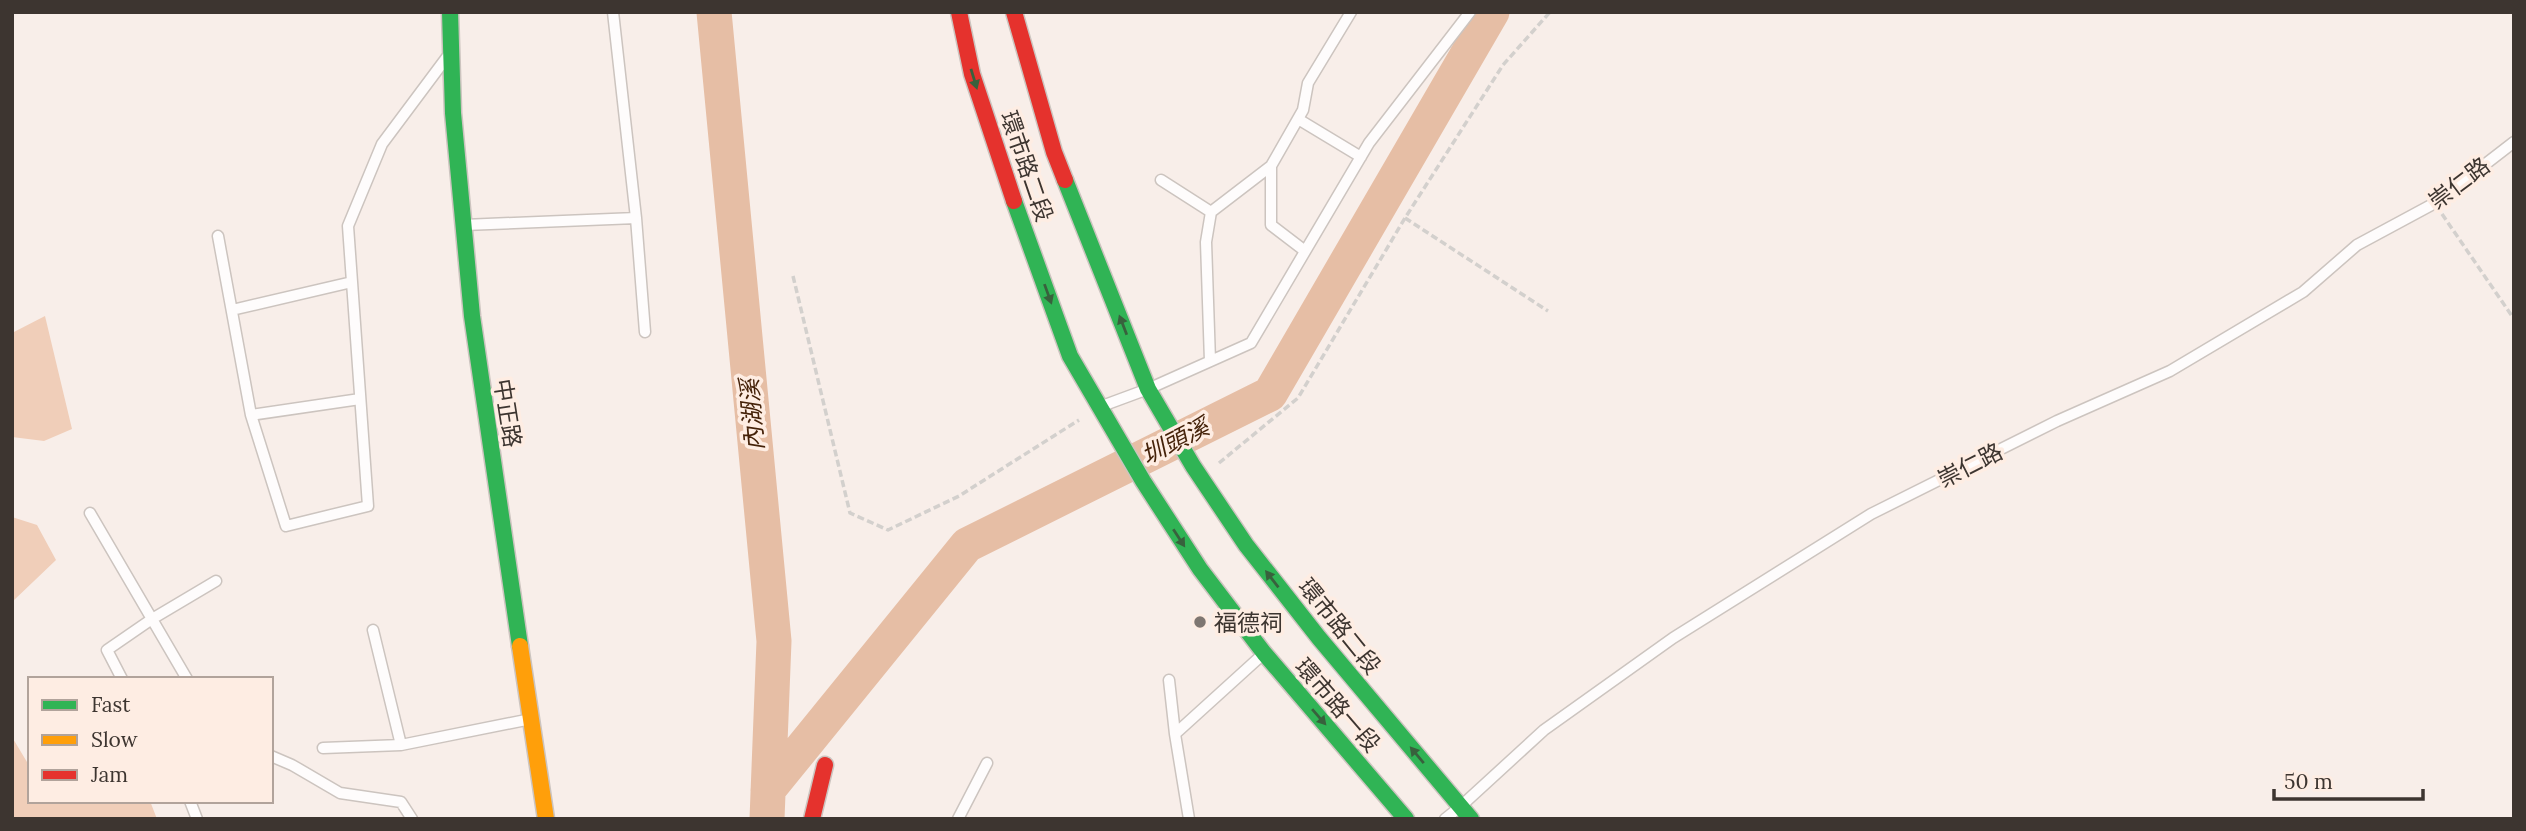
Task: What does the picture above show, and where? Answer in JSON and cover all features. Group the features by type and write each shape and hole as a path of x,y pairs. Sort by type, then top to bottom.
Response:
{"main road":[{"name":"中正路","path":"450,12 450,52 476,359 546,819"},
{"name":"環市路二段","path":"958,12 972,74 1070,356 1143,481"},
{"name":"環市路二段","path":"1014,12 1054,152 1148,388 1197,472 1246,544 1311,628 1466,813"},
{"name":"環市路一段","path":"1143,481 1200,569 1264,653 1406,819"},
{"path":"812,819 825,765"}],"lane":[{"path":"613,12 636,218 645,332"},
{"path":"1210,361 1206,242 1211,212 1271,166 1303,110 1308,83 1352,12"},
{"path":"1099,407 1251,343 1369,143 1470,12"},
{"path":"218,236 251,415 286,526 368,506 348,226 382,144 450,52"},
{"path":"1298,119 1361,157"},
{"name":"崇仁路","path":"1445,819 1466,813 1544,730 1673,638 1871,514 2057,421 2170,371 2303,292 2357,245 2435,203 2514,142"},
{"path":"1271,166 1271,225 1305,251"},
{"path":"1161,180 1211,212"},
{"path":"463,225 636,218"},
{"path":"232,310 352,282"},
{"path":"251,415 360,399"},
{"path":"90,513 186,677"},
{"path":"121,677 107,650 152,619 216,581"},
{"path":"373,629 401,745"},
{"path":"1175,734 1264,653"},
{"path":"1169,680 1189,819"},
{"path":"323,748 401,745 532,719"},
{"path":"273,758 292,765 340,793 401,802 412,819"},
{"path":"958,819 987,762"}],"path":[{"path":"1197,472 1298,398 1405,218 1503,65 1550,12"},
{"path":"2435,203 2514,319"},
{"path":"1405,218 1548,311"},
{"path":"793,276 850,513 888,530 959,496 1099,407"}],"shaded area":[{"path":"45,316 72,429 44,441 12,437 12,333"},
{"path":"12,517 37,525 56,560 12,602"},
{"path":"12,737 28,764 28,803 151,803 157,819 12,819"}],"waterway":[{"name":"內湖溪","path":"714,12 774,641 767,819"},
{"name":"圳頭溪","path":"768,790 967,545 1270,394 1492,12"}],"traffic: fast":[{"path":"450,12 453,113 472,316 520,646"},
{"path":"1065,180 1148,389 1193,466 1246,545 1319,638 1471,819"},
{"path":"1014,201 1070,356 1143,481 1200,569 1264,653 1406,819"}],"traffic: slow":[{"path":"520,646 546,819"}],"traffic: jam":[{"path":"959,12 972,74 1014,201"},
{"path":"1014,12 1054,152 1065,180"},
{"path":"812,819 825,765"}],"place":[{"name":"福德祠","path":"1200,622"}]}
